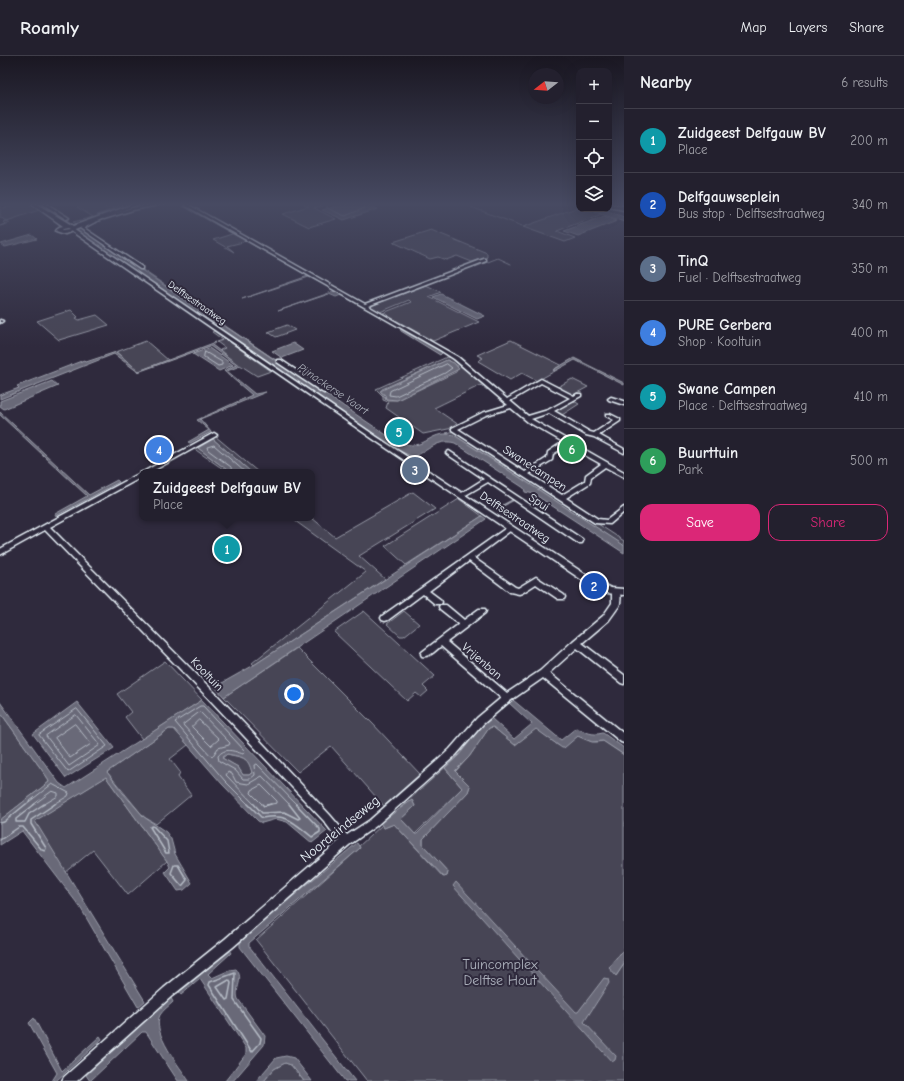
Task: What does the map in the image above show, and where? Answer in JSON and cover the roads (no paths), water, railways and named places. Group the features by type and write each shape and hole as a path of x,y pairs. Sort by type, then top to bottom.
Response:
{"street":[{"name":"Delftsestraatweg","path":"103,252 285,375 375,438 378,443 387,449 397,452 595,584 620,592"},
{"name":"Delftsestraatweg","path":"114,252 141,268"},
{"path":"270,252 456,358 526,418 624,475"},
{"path":"366,306 485,260"},
{"path":"279,361 324,391"},
{"path":"285,375 293,371"},
{"path":"509,404 541,380 574,398"},
{"path":"526,418 550,411 579,395"},
{"path":"611,399 624,403"},
{"name":"Swanecampen","path":"509,404 452,429 597,521 608,522 624,509"},
{"path":"550,411 588,434 595,435 624,451"},
{"path":"595,435 618,420 608,415"},
{"path":"151,469 214,434"},
{"path":"525,474 550,458 550,453 568,442"},
{"name":"Spui","path":"449,453 514,499 580,541"},
{"path":"562,498 588,482 588,476 605,464"},
{"path":"0,552 139,476"},
{"path":"462,495 487,480"},
{"name":"Kooltuin","path":"46,527 220,705 327,818 346,842"},
{"path":"385,618 510,528"},
{"path":"470,558 515,591 519,591 536,580 560,597"},
{"name":"Vrijenban","path":"424,591 464,624"},
{"name":"Noordeindseweg","path":"68,1081 168,992 229,943 346,842 373,822 450,755 480,721 507,698 543,673 610,613 616,604 620,592"},
{"name":"Vrijenban","path":"425,654 482,612"},
{"name":"Vrijenban","path":"441,642 507,698"},
{"path":"576,643 624,680"},
{"path":"543,673 624,739"}],"water":[{"path":"107,252 114,252 391,438 412,445 419,444 437,435 454,435 622,544 624,546 624,553 534,494 525,492 524,488 455,443 443,442 413,457 396,449"},
{"path":"265,252 332,289 309,277 242,299 308,276"},
{"path":"335,291 401,328 403,331 443,352 440,355 401,331 400,328 341,295 336,297 329,294 278,311"},
{"path":"441,294 485,316 477,319 433,297"},
{"path":"216,342 212,345 240,366 227,371 255,394 266,392 200,419 211,432 190,443 188,442 209,430 197,420 252,395 224,371 236,365 210,346 138,372 114,354 0,399 0,395 19,388 17,386 84,360 86,362 116,352 139,371"},
{"path":"293,343 303,350 282,358 272,351"},
{"path":"209,348 233,365 219,371 193,354"},
{"path":"574,358 624,383 624,385 575,360 555,371 553,370"},
{"path":"447,360 454,363 459,369 397,400 386,399 385,395 380,391"},
{"path":"52,381 58,386 4,409 0,406 0,401"},
{"path":"0,412 89,495 117,480 119,482 56,516 55,514 87,496 0,415"},
{"path":"213,439 248,469 226,469 198,448"},
{"path":"482,516 486,519 224,697 215,687 254,665"},
{"path":"202,700 327,831 312,843 287,822 276,819 262,823 258,821 222,784 174,729 169,729 107,772 144,817 166,832 171,839 175,854 192,883 184,890 178,891 165,872 170,867 167,861 106,777 35,821 145,1001 138,1007 80,907 22,831 0,845 0,820 49,782 47,777 0,712 0,702 59,783 66,788","holes":["227,754 244,758 249,763 252,773 249,775 243,775 238,767 222,758"]},
{"path":"513,700 561,740 576,728 592,734 603,733 624,748 624,755 603,741 592,742 578,736 562,748 536,729 515,745 493,727 489,728 469,757 455,771 470,786 468,792 423,839 423,845 448,872 447,876 444,877 394,824 384,828 380,823 412,800 415,806 401,819 415,834 417,834 462,788 445,768 459,755 486,721 491,718 514,739 532,724 509,703"},
{"path":"77,702 114,748 66,778 33,734"},
{"path":"357,843 360,848 249,943 249,946 355,1081 345,1081 240,947 240,940"},
{"path":"456,882 576,1012 578,1012 604,978 608,979 609,983 584,1022 616,1056 615,1060 612,1062 453,886"},
{"path":"624,949 624,964 616,976 609,968"},
{"path":"229,950 231,953 208,974 212,978 236,969 240,976 237,991 238,999 265,1036 264,1045 233,1081 225,1081 246,1054 246,1048 200,979 181,995 179,992"},
{"path":"171,998 173,1002 160,1015 158,1022 159,1031 173,1058 189,1081 178,1081 146,1032 142,1032 90,1081 86,1075"},
{"path":"34,1018 62,1071 100,1036 102,1039 56,1081 52,1081 57,1073 29,1023"},
{"path":"286,1056 294,1058 312,1081 304,1081 291,1065 285,1063 274,1069 264,1081 256,1081 276,1058"}],"waterway":[{"path":"475,267 498,258 511,264"},
{"path":"502,506 515,499"}],"place":[{"name":"Swane Campen","path":"399,432"},
{"name":"Buurttuin","path":"572,449"},
{"name":"PURE Gerbera","path":"159,450"},
{"name":"TinQ","path":"415,470"},
{"name":"Zuidgeest Delfgauw BV","path":"227,549"},
{"name":"Delfgauwseplein","path":"594,586"}],"water label":[{"name":"Pijnackerse Vaart","path":"333,389"}],"park label":[{"name":"Tuincomplex Delftse Hout","path":"500,972"}]}
